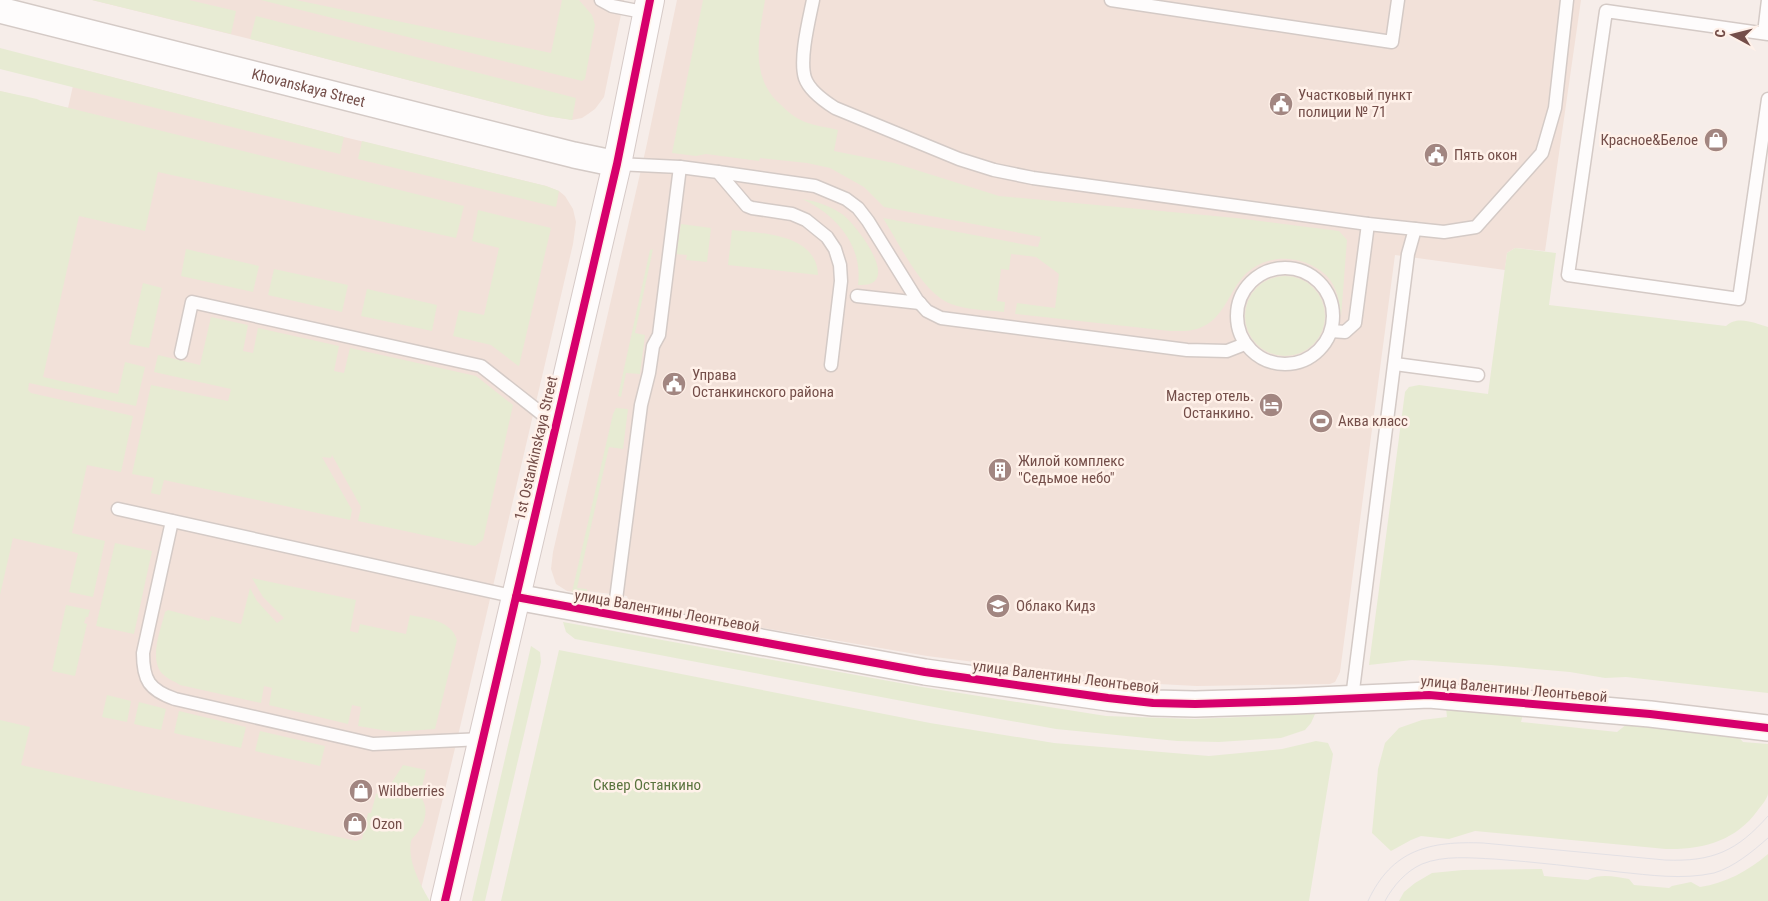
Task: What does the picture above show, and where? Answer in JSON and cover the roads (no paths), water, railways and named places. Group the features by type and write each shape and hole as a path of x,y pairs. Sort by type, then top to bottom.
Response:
{"street":[{"name":"1st Ostankinskaya Street","path":"445,901 617,164 649,7"},
{"name":"Khovanskaya Street","path":"0,10 617,164"},
{"name":"улица Валентины Леонтьевой","path":"516,597 924,672 1154,703 1195,704 1421,695 1453,696 1650,714 1768,728"}],"lane":[{"path":"602,0 612,6 649,7"},
{"path":"813,0 804,54 805,78 819,98 835,108 959,159 994,170 1033,178 1368,224 1444,232 1476,227 1542,153 1555,108 1567,0"},
{"path":"1111,0 1392,42 1398,0"},
{"path":"1768,0 1766,33 1606,11 1568,275 1739,299 1767,118 1768,99"},
{"path":"617,164 680,167 815,186 846,199 858,208 868,221 907,286 920,303 927,311 941,318 1187,350 1227,351 1245,344"},
{"path":"614,615 641,405 653,346 659,335 680,167"},
{"path":"718,172 747,206 792,214 806,220 827,237 835,249 840,265 841,281 831,365"},
{"path":"1331,331 1345,332 1355,324 1368,224"},
{"path":"1352,698 1408,254 1415,229"},
{"path":"1285,267 1300,269 1314,276 1325,287 1332,301 1334,316 1331,331 1325,344 1314,355 1300,362 1285,365 1270,362 1256,355 1245,344 1238,331 1236,316 1238,300 1256,276 1270,269 1285,267"},
{"path":"857,296 920,303"},
{"path":"181,353 192,302 481,366 556,426"},
{"path":"1395,364 1478,375"},
{"path":"118,509 516,597"},
{"path":"172,521 143,653 143,671 150,684 161,694 175,699 373,744 483,739"}],"tram line":[{"path":"1368,901 1378,883 1401,859 1430,847 1446,844 1483,843 1665,860 1697,859 1723,852 1734,846 1746,838 1768,816"},
{"path":"1385,901 1405,875 1422,864 1439,859 1494,859 1678,877 1714,873 1729,867 1749,854 1768,838"}],"place":[{"name":"Участковый пункт полиции № 71","path":"1281,104"},
{"name":"Красное&Белое","path":"1716,140"},
{"name":"Пять окон","path":"1436,155"},
{"name":"Управа Останкинского района","path":"674,384"},
{"name":"Мастер отель. Останкино.","path":"1271,405"},
{"name":"Аква класс","path":"1321,421"},
{"name":"Жилой комплекс \"Седьмое небо\"","path":"1000,470"},
{"name":"Облако Кидз","path":"998,606"},
{"name":"Wildberries","path":"361,791"},
{"name":"Ozon","path":"355,824"}],"park label":[{"name":"Сквер Останкино","path":"647,785"}]}
